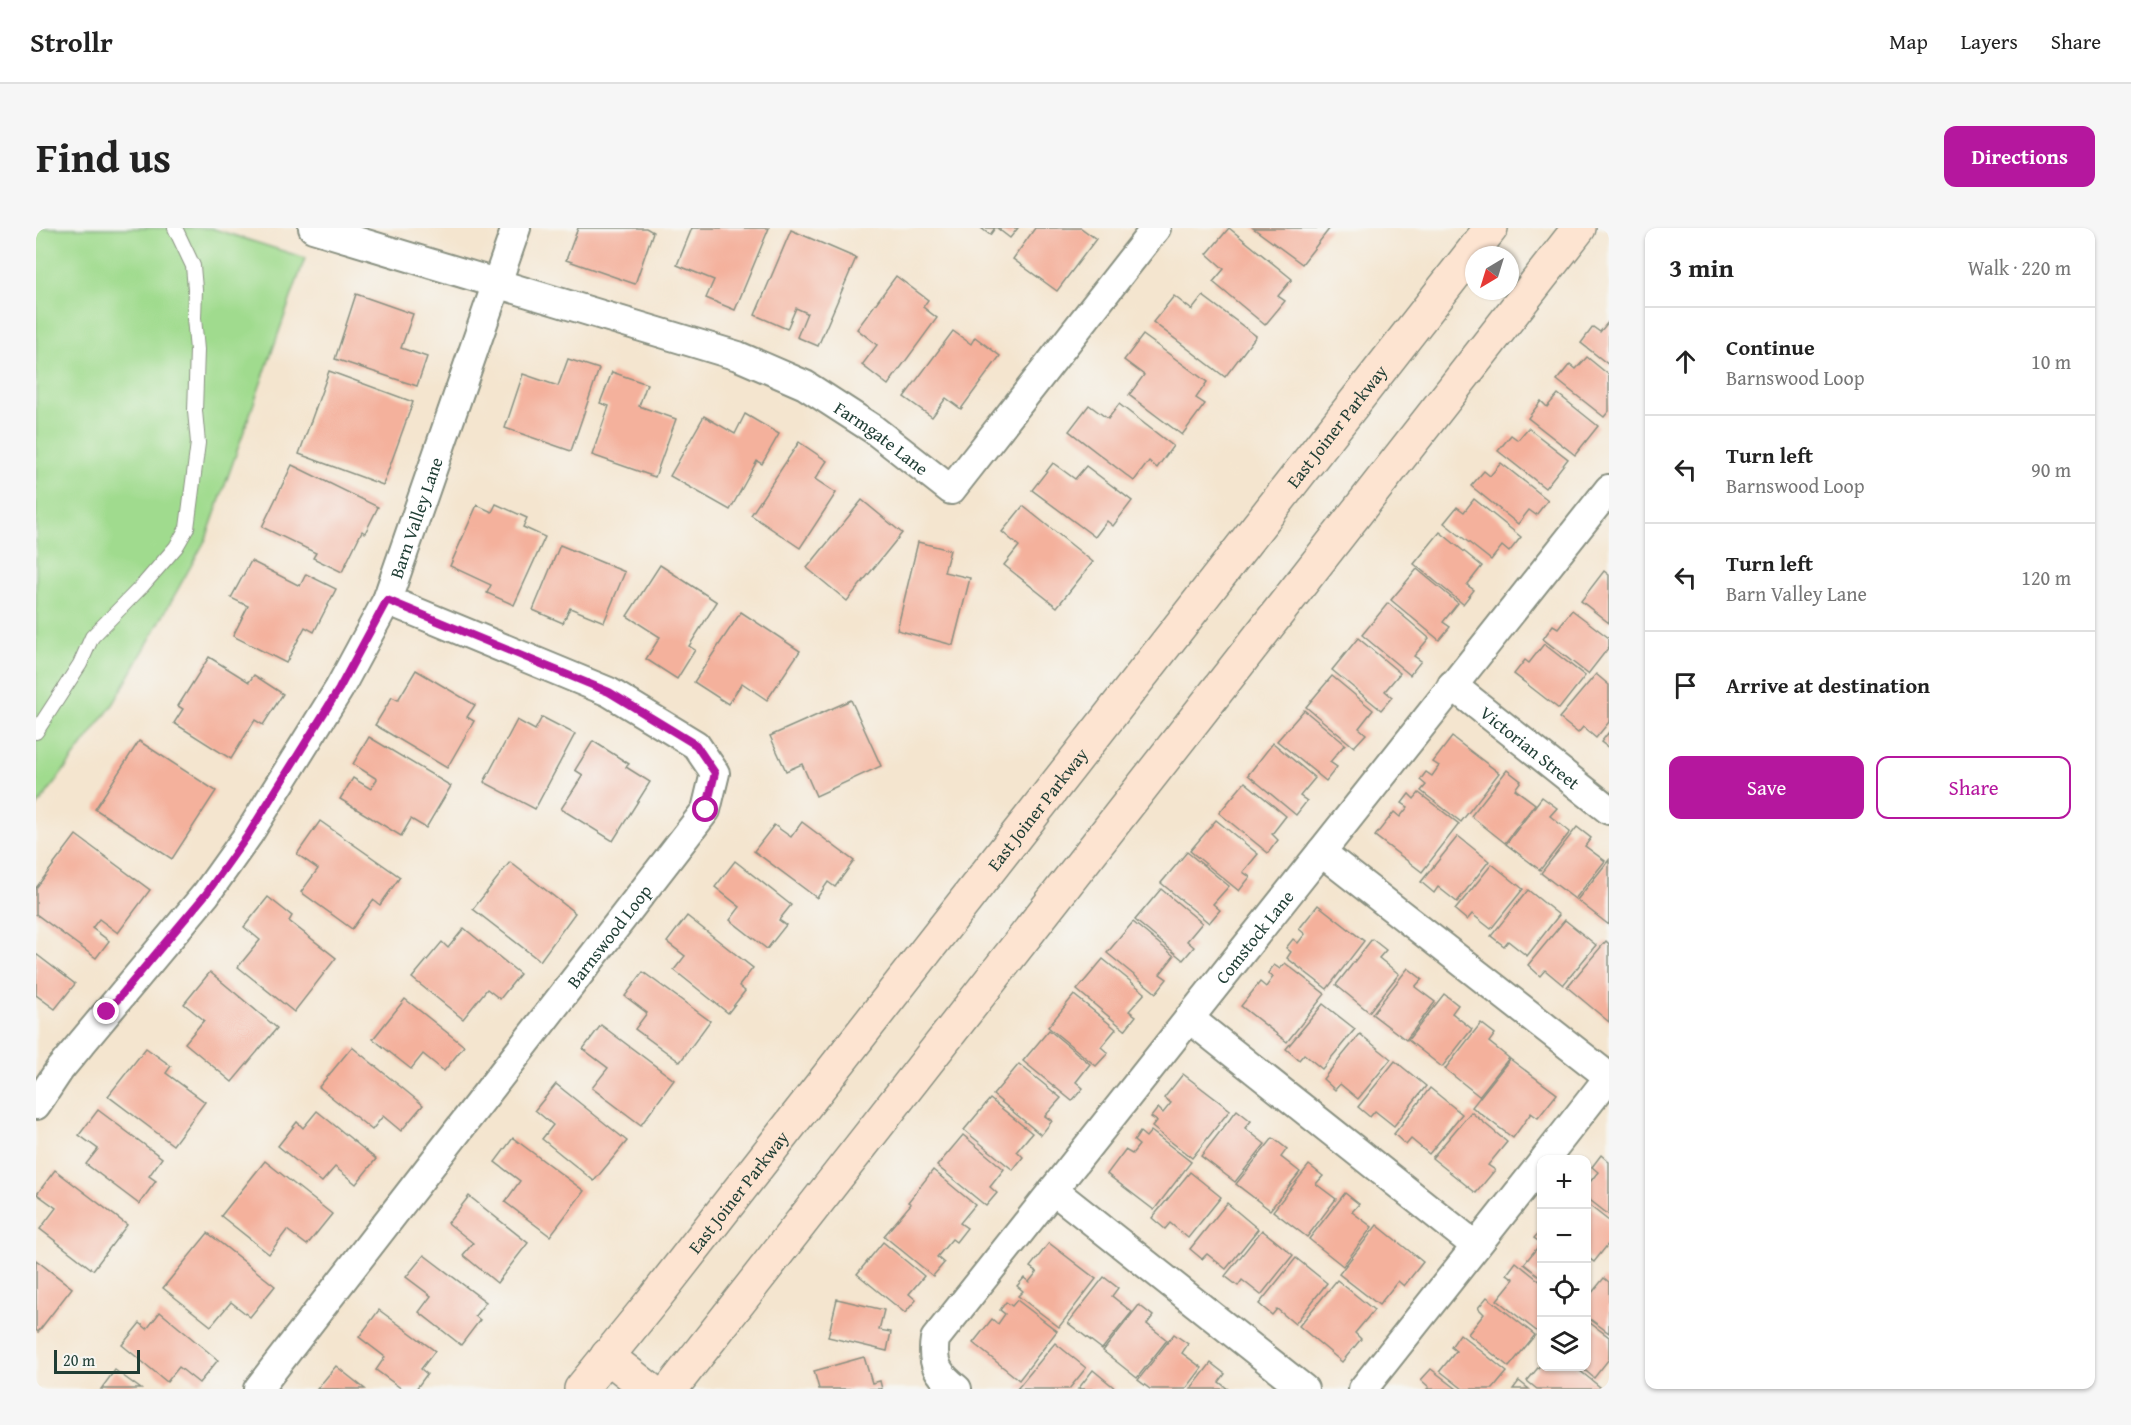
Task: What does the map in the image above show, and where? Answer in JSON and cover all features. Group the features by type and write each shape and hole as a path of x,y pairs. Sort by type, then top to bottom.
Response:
{"main road":[{"name":"East Joiner Parkway","path":"581,1389 654,1299 1491,228"},
{"path":"671,1389 1579,228"},
{"path":"607,1356 649,1389"}],"street":[{"path":"313,228 497,284"},
{"name":"Barn Valley Lane","path":"36,1106 60,1069 206,894 248,835 339,689 387,600 516,228"},
{"name":"Farmgate Lane","path":"497,284 738,356 805,385 873,429 951,490 1156,228"},
{"name":"Comstock Lane","path":"957,1389 942,1377 932,1357 935,1339 1452,685 1600,520 1609,489"},
{"name":"Barnswood Loop","path":"258,1389 706,810 715,773 696,745 609,692 387,600"},
{"name":"Victorian Street","path":"1452,685 1609,810"},
{"path":"1321,852 1609,1077 1548,1155"},
{"path":"1189,1018 1476,1246"},
{"path":"1363,1389 1537,1169"},
{"path":"1053,1190 1304,1389"}],"lane":[{"path":"36,732 80,664 92,637 107,619 143,585 176,547 187,528 198,443 195,411 197,350 194,318 195,289 193,266 175,228"}],"green space":[{"path":"36,228 211,228 305,258 206,539 114,703 36,808"}],"building":[{"path":"578,228 646,228 653,232 635,284 566,260"},
{"path":"692,228 769,228 735,310 706,298 714,280 677,265"},
{"path":"981,228 995,228 990,235"},
{"path":"997,228 1018,228 1010,238"},
{"path":"1035,228 1081,228 1096,239 1057,291 1013,259"},
{"path":"1229,228 1292,279 1278,296 1285,301 1265,325 1213,282 1224,269 1207,254"},
{"path":"1253,228 1330,228 1302,264"},
{"path":"791,230 856,258 818,346 797,337 807,313 796,308 787,329 755,315"},
{"path":"896,276 928,300 923,307 937,318 888,385 862,365 877,345 857,329"},
{"path":"356,294 413,314 401,348 427,357 417,386 335,359"},
{"path":"1174,296 1192,310 1203,296 1256,336 1225,377 1153,322"},
{"path":"1609,321 1609,365 1581,343 1593,327 1600,332"},
{"path":"953,331 971,344 975,337 1000,356 961,409 946,398 932,417 904,397"},
{"path":"1143,335 1207,382 1196,398 1205,404 1182,435 1129,395 1144,375 1124,360"},
{"path":"1587,357 1609,375 1609,411 1604,417 1557,380 1570,364 1576,369"},
{"path":"568,359 599,369 571,451 505,428 523,374 558,386"},
{"path":"329,371 413,402 383,485 299,454"},
{"path":"612,372 647,384 639,406 676,419 655,477 592,455 609,406 600,403"},
{"path":"1558,394 1598,426 1575,455 1528,418 1541,401 1547,407"},
{"path":"1119,404 1173,446 1157,468 1149,461 1134,481 1069,431 1089,405 1108,419"},
{"path":"745,414 779,434 762,464 757,461 730,510 670,476 704,416 735,434"},
{"path":"1528,428 1568,459 1545,488 1498,451 1511,435 1518,440"},
{"path":"799,442 827,461 815,479 836,493 800,548 751,515"},
{"path":"1053,463 1075,479 1086,466 1132,501 1113,526 1107,521 1095,537 1032,490"},
{"path":"1501,463 1548,500 1536,515 1529,510 1518,524 1471,486 1484,471 1490,476"},
{"path":"292,465 378,507 365,533 362,531 342,572 313,558 316,553 262,527"},
{"path":"1474,499 1521,537 1509,552 1502,546 1491,560 1444,523 1457,507 1464,512"},
{"path":"862,500 902,533 847,601 807,568"},
{"path":"496,504 527,518 523,527 545,537 514,605 487,593 491,585 450,566 477,505 492,512"},
{"path":"1023,506 1093,562 1057,607 1004,565 1019,546 1002,532"},
{"path":"1440,532 1482,566 1467,585 1474,590 1463,604 1414,564"},
{"path":"918,542 950,550 944,572 970,578 953,645 897,630"},
{"path":"560,545 625,572 604,622 570,608 563,623 533,610"},
{"path":"251,561 300,586 306,574 336,589 314,632 305,627 286,663 233,636 248,606 231,598"},
{"path":"660,565 717,602 689,646 695,650 677,679 646,659 660,637 627,616"},
{"path":"1417,569 1458,603 1443,622 1450,627 1439,640 1391,600"},
{"path":"1604,571 1609,575 1609,623 1581,601"},
{"path":"1388,603 1429,638 1414,656 1421,661 1410,675 1362,635"},
{"path":"1572,610 1609,638 1609,647 1588,674 1543,639 1553,625 1558,628"},
{"path":"741,612 800,651 767,700 742,683 728,704 694,682"},
{"path":"1358,638 1400,673 1385,691 1392,697 1381,710 1332,670"},
{"path":"1544,644 1585,676 1559,709 1514,674 1525,660 1529,663"},
{"path":"209,657 249,682 254,675 283,694 263,725 255,720 231,759 174,723 183,709 178,706"},
{"path":"416,670 475,705 467,717 474,721 447,768 375,725 392,697 398,700"},
{"path":"1596,674 1609,685 1609,722 1596,738 1583,727 1578,733 1559,718"},
{"path":"1332,676 1373,710 1359,728 1366,734 1354,747 1306,707"},
{"path":"851,700 881,766 816,796 802,764 786,771 770,736"},
{"path":"1304,710 1345,744 1330,762 1337,767 1326,781 1277,741"},
{"path":"542,717 575,734 535,809 484,782 517,720 535,730"},
{"path":"1609,732 1609,748 1601,742"},
{"path":"369,737 451,786 426,828 411,819 401,836 340,799 353,778 371,789 377,779 353,764"},
{"path":"1452,737 1499,773 1461,822 1421,791 1426,785 1420,780 1426,772 1432,776 1439,766 1433,762"},
{"path":"139,741 216,791 172,859 95,809"},
{"path":"593,741 629,764 626,767 650,782 613,841 561,809 583,775 575,770"},
{"path":"1273,743 1315,778 1300,796 1307,801 1296,815 1248,775"},
{"path":"1507,770 1521,781 1515,789 1535,804 1505,843 1471,816"},
{"path":"1245,782 1286,816 1272,834 1278,840 1268,853 1219,813"},
{"path":"1419,793 1459,824 1422,872 1375,836 1394,812 1400,817 1408,807 1402,803 1409,794 1414,799"},
{"path":"1542,797 1557,808 1550,816 1570,832 1540,870 1506,844"},
{"path":"1216,820 1258,854 1243,872 1250,877 1239,891 1190,851"},
{"path":"320,821 400,877 380,905 373,900 352,929 301,892 318,869 297,854"},
{"path":"802,822 854,861 835,887 828,882 817,898 754,851 774,825 791,837"},
{"path":"1577,827 1591,838 1585,846 1605,861 1575,899 1541,873"},
{"path":"76,835 150,890 118,933 99,919 92,928 109,941 96,958 36,914 36,888"},
{"path":"1458,836 1489,861 1457,902 1438,887 1434,893 1421,882"},
{"path":"1187,852 1229,886 1213,904 1220,910 1209,923 1161,883"},
{"path":"1609,860 1609,925 1577,900"},
{"path":"735,861 791,905 779,920 786,925 767,949 730,920 740,907 715,887"},
{"path":"510,862 575,913 540,961 473,909"},
{"path":"1492,864 1523,889 1491,929 1472,914 1467,920 1455,910"},
{"path":"1161,889 1202,923 1187,941 1194,947 1183,960 1135,920"},
{"path":"1528,890 1559,915 1527,956 1508,941 1504,946 1491,936"},
{"path":"268,897 292,916 289,921 336,958 294,1012 238,967 260,940 244,927"},
{"path":"1318,905 1364,941 1327,989 1287,958 1291,952 1286,948 1293,939 1298,943 1305,934 1299,929"},
{"path":"687,916 753,968 739,986 745,991 728,1013 674,970 685,956 667,942"},
{"path":"1565,920 1596,945 1563,985 1545,970 1540,976 1528,965"},
{"path":"1133,922 1174,956 1160,974 1167,979 1156,993 1107,953"},
{"path":"464,928 520,974 500,999 487,989 463,1019 412,978 442,942 448,948"},
{"path":"1372,939 1386,950 1379,958 1399,974 1369,1012 1336,985"},
{"path":"1606,941 1609,944 1609,1022 1567,987"},
{"path":"36,954 75,984 55,1009 36,995"},
{"path":"1103,959 1145,993 1129,1011 1136,1016 1125,1030 1077,990"},
{"path":"1285,963 1325,994 1287,1042 1241,1006 1260,982 1266,987 1273,977 1268,973 1274,965 1280,969"},
{"path":"1408,968 1422,979 1415,987 1435,1002 1406,1040 1372,1014"},
{"path":"210,972 277,1028 232,1082 185,1043 204,1020 184,1004"},
{"path":"643,972 710,1021 680,1062 635,1029 647,1013 625,996"},
{"path":"1444,994 1458,1005 1452,1013 1472,1029 1442,1067 1408,1040"},
{"path":"1074,995 1116,1029 1101,1047 1108,1053 1096,1066 1048,1027"},
{"path":"405,999 464,1046 444,1071 423,1054 411,1069 373,1039"},
{"path":"1323,1004 1355,1029 1322,1069 1304,1054 1299,1060 1286,1049"},
{"path":"1481,1023 1495,1034 1489,1042 1509,1058 1479,1096 1445,1069"},
{"path":"601,1025 674,1080 641,1125 592,1088 608,1068 583,1049"},
{"path":"1049,1030 1090,1064 1076,1082 1083,1088 1072,1101 1023,1061"},
{"path":"1360,1034 1391,1059 1358,1099 1340,1084 1335,1090 1323,1079"},
{"path":"352,1047 423,1105 401,1131 383,1116 372,1130 319,1087"},
{"path":"146,1048 171,1066 166,1073 205,1102 173,1145 108,1096"},
{"path":"1510,1059 1557,1094 1538,1118 1531,1113 1513,1138 1472,1107"},
{"path":"1395,1061 1426,1086 1394,1126 1375,1111 1370,1117 1358,1107"},
{"path":"1019,1064 1061,1098 1045,1116 1052,1121 1041,1135 993,1095"},
{"path":"1183,1074 1230,1110 1192,1158 1152,1127 1157,1121 1151,1117 1158,1108 1163,1113 1171,1103 1164,1098"},
{"path":"556,1084 627,1141 594,1181 542,1139 553,1125 535,1110"},
{"path":"1430,1088 1462,1114 1429,1154 1411,1139 1406,1145 1394,1134"},
{"path":"990,1099 1032,1133 1017,1151 1023,1157 1013,1170 964,1130"},
{"path":"98,1110 162,1158 149,1176 156,1181 139,1204 86,1164 98,1149 79,1135"},
{"path":"1237,1110 1251,1121 1245,1128 1265,1144 1235,1182 1201,1156"},
{"path":"317,1111 376,1159 356,1184 335,1167 322,1182 278,1146 297,1122 303,1128"},
{"path":"1471,1112 1507,1142 1488,1165 1495,1170 1476,1193 1432,1158"},
{"path":"1151,1131 1191,1162 1154,1210 1107,1174 1125,1150 1132,1154 1139,1145 1134,1141 1140,1132 1146,1137"},
{"path":"963,1135 1004,1169 990,1187 997,1193 986,1206 937,1166"},
{"path":"513,1138 584,1191 550,1236 505,1202 520,1181 495,1162"},
{"path":"1273,1138 1287,1149 1281,1157 1300,1172 1270,1210 1236,1184"},
{"path":"1601,1155 1609,1162 1609,1215 1591,1201 1591,1181 1598,1172 1592,1167"},
{"path":"265,1161 332,1214 307,1245 287,1230 269,1254 221,1216"},
{"path":"1309,1165 1323,1176 1316,1184 1336,1199 1307,1237 1273,1211"},
{"path":"55,1170 127,1225 93,1270 40,1229 56,1208 37,1194"},
{"path":"933,1170 975,1205 960,1223 967,1228 956,1242 952,1239 937,1257 944,1263 933,1276 884,1236 911,1204 908,1202"},
{"path":"1190,1172 1221,1197 1188,1238 1170,1223 1165,1229 1152,1218"},
{"path":"1345,1193 1359,1204 1352,1212 1372,1227 1343,1266 1309,1239"},
{"path":"469,1196 528,1243 497,1283 463,1255 473,1243 448,1223"},
{"path":"1227,1203 1258,1229 1226,1269 1207,1254 1202,1259 1190,1249"},
{"path":"1591,1207 1609,1221 1609,1243 1594,1262 1591,1260"},
{"path":"1377,1225 1423,1262 1404,1286 1398,1281 1379,1305 1339,1274"},
{"path":"1262,1230 1293,1255 1261,1295 1242,1280 1238,1286 1225,1276"},
{"path":"208,1233 275,1286 250,1317 231,1302 211,1326 163,1288"},
{"path":"883,1242 924,1276 909,1294 916,1300 905,1313 857,1274"},
{"path":"1049,1243 1096,1279 1059,1327 1018,1296 1023,1291 1017,1286 1024,1278 1029,1282 1037,1272 1030,1267"},
{"path":"1537,1248 1537,1274 1524,1264"},
{"path":"424,1255 486,1302 475,1316 480,1320 461,1345 419,1312 431,1296 406,1277"},
{"path":"1296,1258 1327,1283 1295,1324 1277,1309 1272,1315 1259,1304"},
{"path":"36,1260 72,1288 38,1332 36,1330"},
{"path":"1516,1262 1537,1279 1537,1331 1497,1300 1514,1279 1507,1274"},
{"path":"1104,1277 1118,1288 1112,1296 1132,1312 1102,1349 1068,1323"},
{"path":"1604,1278 1609,1282 1609,1333 1591,1320 1591,1294"},
{"path":"1337,1280 1374,1310 1355,1333 1361,1339 1342,1362 1299,1326"},
{"path":"1487,1297 1535,1335 1509,1367 1468,1334 1484,1314 1478,1308"},
{"path":"837,1299 884,1310 879,1330 891,1332 887,1351 828,1337"},
{"path":"1017,1300 1057,1331 1019,1380 973,1343 992,1319 998,1324 1005,1314 1000,1310 1006,1302 1012,1306"},
{"path":"1139,1305 1153,1316 1147,1324 1167,1340 1137,1378 1103,1351"},
{"path":"379,1310 435,1351 421,1369 427,1374 416,1389 402,1389 376,1370 385,1357 359,1337"},
{"path":"160,1312 218,1360 199,1383 179,1367 167,1382 122,1345 140,1323 147,1329"},
{"path":"1591,1324 1609,1337 1609,1359 1594,1378 1586,1371 1591,1371"},
{"path":"1174,1334 1188,1344 1182,1353 1202,1368 1186,1389 1150,1389 1138,1380"},
{"path":"1460,1334 1507,1372 1493,1389 1463,1389 1440,1371 1456,1351 1451,1347"},
{"path":"1055,1343 1086,1368 1069,1389 1017,1389"},
{"path":"864,1357 872,1383 880,1381 882,1389 819,1389 814,1371"},
{"path":"1211,1363 1225,1374 1219,1382 1228,1389 1191,1389"},
{"path":"336,1366 365,1389 317,1389"},
{"path":"1431,1369 1457,1389 1427,1389 1429,1387 1421,1380"},
{"path":"1537,1369 1537,1371 1580,1371 1600,1387 1598,1389 1537,1389 1527,1381"},
{"path":"115,1370 141,1389 101,1389"},
{"path":"1093,1370 1116,1389 1078,1389"},
{"path":"1519,1381 1529,1389 1513,1389"}],"route":[{"path":"107,1012 206,894 248,835 339,689 387,600 609,692 696,745 715,773 706,810"}]}
